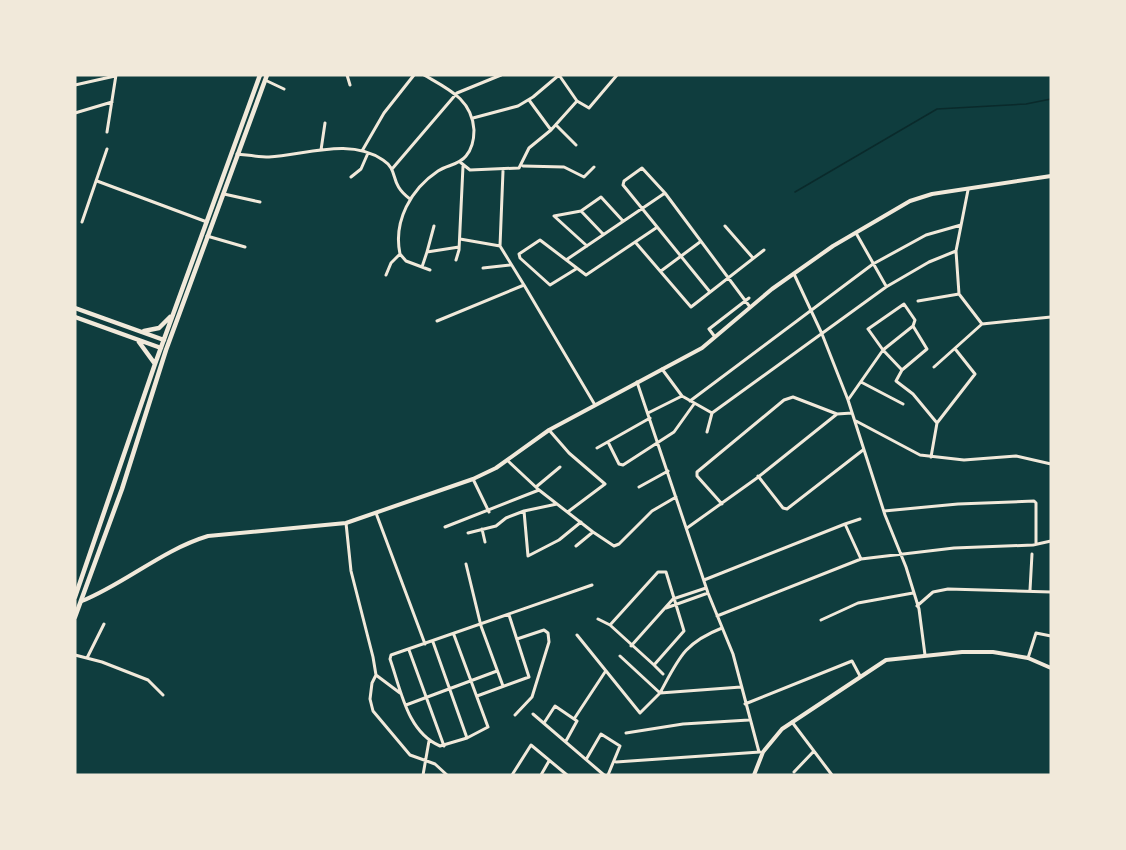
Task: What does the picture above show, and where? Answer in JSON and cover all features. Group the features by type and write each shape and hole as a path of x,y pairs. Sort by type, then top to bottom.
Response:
{"highway":[{"path":"75,597 160,348 260,75"},
{"path":"75,617 122,489 166,350 266,77"},
{"path":"75,308 169,342"},
{"path":"142,332 159,328 172,315"},
{"path":"75,317 166,350"},
{"path":"136,339 155,364"}],"street":[{"path":"347,75 350,85"},
{"path":"362,151 384,112 414,75"},
{"path":"424,75 457,93 466,103 473,118 473,143 461,164 460,239 456,260"},
{"path":"392,169 457,93 501,75"},
{"path":"473,118 506,111 529,100 559,75 577,101 585,108 591,107 615,76"},
{"path":"75,85 116,76 107,132"},
{"path":"266,77 284,89"},
{"path":"529,100 551,130"},
{"path":"523,166 529,148 551,130 577,101"},
{"path":"75,112 112,102"},
{"path":"321,150 320,138 325,123"},
{"path":"556,125 576,145"},
{"path":"82,222 107,149"},
{"path":"237,154 268,157 321,150 362,151 382,160 392,169 398,190 410,199"},
{"path":"351,177 361,168 368,153"},
{"path":"461,164 470,170 503,171 523,166 564,167 584,177 594,167"},
{"path":"430,270 406,261 400,254 399,225 410,199 438,171 461,164"},
{"path":"710,292 623,184 642,168 665,194 751,305"},
{"path":"503,171 500,246 594,405"},
{"path":"81,601 120,583 163,555 198,539 346,523 473,479 507,460 549,430 695,352 751,305 794,274 856,233 916,199 1051,176"},
{"path":"97,181 207,222"},
{"path":"968,190 956,251 959,294 982,324"},
{"path":"222,194 260,202"},
{"path":"566,260 642,207 665,194"},
{"path":"587,246 554,217 581,211 602,197 623,221"},
{"path":"581,211 603,234"},
{"path":"690,401 873,264 926,235 961,225"},
{"path":"422,267 434,226"},
{"path":"725,226 753,258"},
{"path":"576,269 550,285 520,258 519,254 539,240 587,275 657,228"},
{"path":"856,233 886,287"},
{"path":"207,236 245,247"},
{"path":"460,239 500,246"},
{"path":"660,271 700,242"},
{"path":"636,243 690,307 764,250"},
{"path":"428,252 459,247"},
{"path":"707,432 712,413 886,287 929,262 956,251"},
{"path":"386,275 391,263 400,254"},
{"path":"483,268 510,265"},
{"path":"794,274 822,334 848,400 884,512 902,555 917,606 925,655"},
{"path":"437,321 524,285"},
{"path":"918,301 959,294"},
{"path":"715,337 709,329 747,299"},
{"path":"848,400 883,350 913,326 915,320 903,304 869,328 868,333 883,350 902,370"},
{"path":"934,367 956,350 982,324 1051,317"},
{"path":"913,326 927,349 902,370 897,382 913,394 937,423"},
{"path":"931,457 937,423 975,374 956,350"},
{"path":"662,369 682,396 712,413"},
{"path":"637,382 706,588 733,654 745,704 761,752"},
{"path":"861,382 903,404"},
{"path":"597,448 682,396"},
{"path":"722,504 697,476 697,472 784,400 796,398 837,414 852,413"},
{"path":"608,442 621,465 659,444 678,428 695,404"},
{"path":"687,528 722,504 837,414"},
{"path":"855,420 910,451 931,457 964,460 1016,456 1051,464"},
{"path":"549,430 569,453 605,484 569,512"},
{"path":"758,476 787,510 863,450"},
{"path":"507,460 538,489 592,532 617,546 652,511 676,497"},
{"path":"445,527 489,512 538,489 560,467"},
{"path":"639,487 668,471"},
{"path":"473,479 489,512"},
{"path":"884,512 958,504 1034,501 1036,503 1036,544"},
{"path":"468,533 496,526 506,518 524,511 557,504"},
{"path":"524,511 528,556 560,540 581,522"},
{"path":"376,513 425,644"},
{"path":"704,580 860,519"},
{"path":"346,523 351,571 370,642 376,675 372,683 370,699 375,714 406,751 435,764 447,775"},
{"path":"845,524 861,559"},
{"path":"482,530 485,542"},
{"path":"576,546 592,532"},
{"path":"717,615 861,559 954,548 1036,544 1051,541"},
{"path":"1030,590 1032,554"},
{"path":"466,564 481,626 503,686"},
{"path":"610,626 660,571 666,572 684,633 654,665"},
{"path":"454,635 488,727 444,746 429,741 415,727 390,657 592,585"},
{"path":"631,646 674,599 706,588"},
{"path":"917,606 928,595 938,591 1030,590 1051,592"},
{"path":"664,608 708,593"},
{"path":"821,620 858,603 914,593"},
{"path":"477,696 529,677 509,615"},
{"path":"598,619 610,626 663,674"},
{"path":"87,658 104,624"},
{"path":"577,635 639,713 642,713 660,693 690,644 722,628"},
{"path":"515,715 532,697 549,642 548,633 544,630 517,639"},
{"path":"1028,658 1036,633 1051,636"},
{"path":"433,642 467,738"},
{"path":"409,650 444,746"},
{"path":"754,775 761,752 773,738 792,722 886,660 925,655 993,652 1028,658 1051,668"},
{"path":"75,655 148,680 163,695"},
{"path":"620,656 660,693 741,687"},
{"path":"745,704 852,661 860,676"},
{"path":"406,705 497,670"},
{"path":"574,719 605,672"},
{"path":"376,675 402,694"},
{"path":"544,723 555,706 577,721 566,741"},
{"path":"532,714 606,775 616,762 620,746 601,734 587,758"},
{"path":"626,733 683,724 750,720"},
{"path":"792,722 832,775"},
{"path":"423,775 429,741"},
{"path":"512,775 530,745 567,775"},
{"path":"794,772 814,751"},
{"path":"616,762 761,752"},
{"path":"540,775 550,761"}],"waterway":[{"path":"795,192 937,109 1026,104 1051,99"}]}
